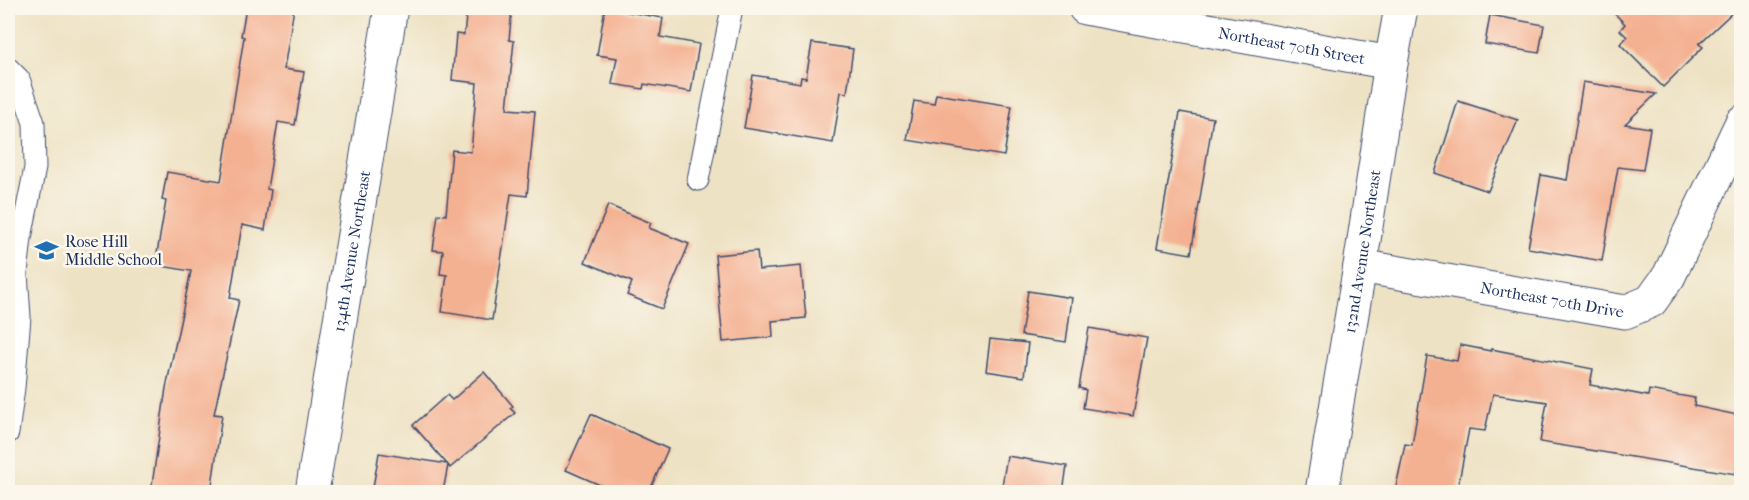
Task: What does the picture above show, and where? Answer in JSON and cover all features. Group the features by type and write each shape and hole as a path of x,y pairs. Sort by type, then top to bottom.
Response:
{"street":[{"name":"134th Avenue Northeast","path":"312,492 391,8"},
{"name":"Northeast 70th Street","path":"1085,8 1122,11 1391,63"},
{"name":"132nd Avenue Northeast","path":"1322,492 1401,8"},
{"name":"Northeast 70th Drive","path":"1360,266 1625,312 1651,301 1669,276 1742,122"}],"lane":[{"path":"698,180 732,8"},
{"path":"8,68 19,80 34,123 35,168 21,238 18,273 20,317 8,433"}],"building":[{"path":"246,8 294,8 284,69 304,72 295,125 278,122 267,189 271,190 265,230 242,225 230,298 239,300 214,414 222,415 211,492 151,492 166,388 191,271 155,265 166,201 162,200 167,172 221,181 244,37 241,36"},
{"path":"467,8 512,8 509,40 514,41 507,109 535,111 527,196 511,194 492,320 442,312 447,275 440,274 443,251 433,250 438,214 446,215 452,150 471,152 477,83 452,80 456,34 464,35"},
{"path":"605,8 663,18 660,37 699,44 691,92 644,84 643,89 612,84 617,58 597,55"},
{"path":"1609,8 1737,8 1699,44 1703,47 1663,87 1620,44 1627,37 1620,30 1625,24"},
{"path":"1490,15 1544,25 1539,53 1485,44"},
{"path":"812,43 853,49 847,93 841,92 833,143 744,128 753,75 800,83 801,77 806,78"},
{"path":"1583,82 1656,94 1625,124 1650,128 1643,170 1618,167 1602,261 1528,248 1541,175 1567,180"},
{"path":"936,94 1012,106 1004,156 907,140 914,101 934,104"},
{"path":"1458,101 1518,120 1488,191 1435,173"},
{"path":"1180,112 1213,118 1191,254 1157,248"},
{"path":"608,205 651,223 649,228 689,244 662,309 627,295 632,282 585,262"},
{"path":"757,251 759,270 801,266 806,318 772,321 773,337 723,342 715,255"},
{"path":"1028,291 1072,298 1066,342 1021,335"},
{"path":"1089,328 1147,338 1133,416 1083,408 1086,390 1079,388"},
{"path":"990,339 1028,343 1024,377 986,371"},
{"path":"1460,345 1593,369 1590,385 1648,396 1649,390 1695,398 1694,406 1742,416 1742,441 1736,474 1540,442 1547,402 1493,394 1485,431 1469,429 1457,492 1395,492 1405,444 1412,445 1427,356 1457,361"},
{"path":"484,372 513,406 510,408 515,413 450,468 448,465 443,492 380,492 381,489 373,487 379,453 447,464 413,425 447,395 452,400"},
{"path":"591,414 668,449 649,492 616,492 566,470"},
{"path":"1007,456 1067,466 1063,492 1001,492"}],"place":[{"name":"Rose Hill Middle School","path":"47,250"}]}
